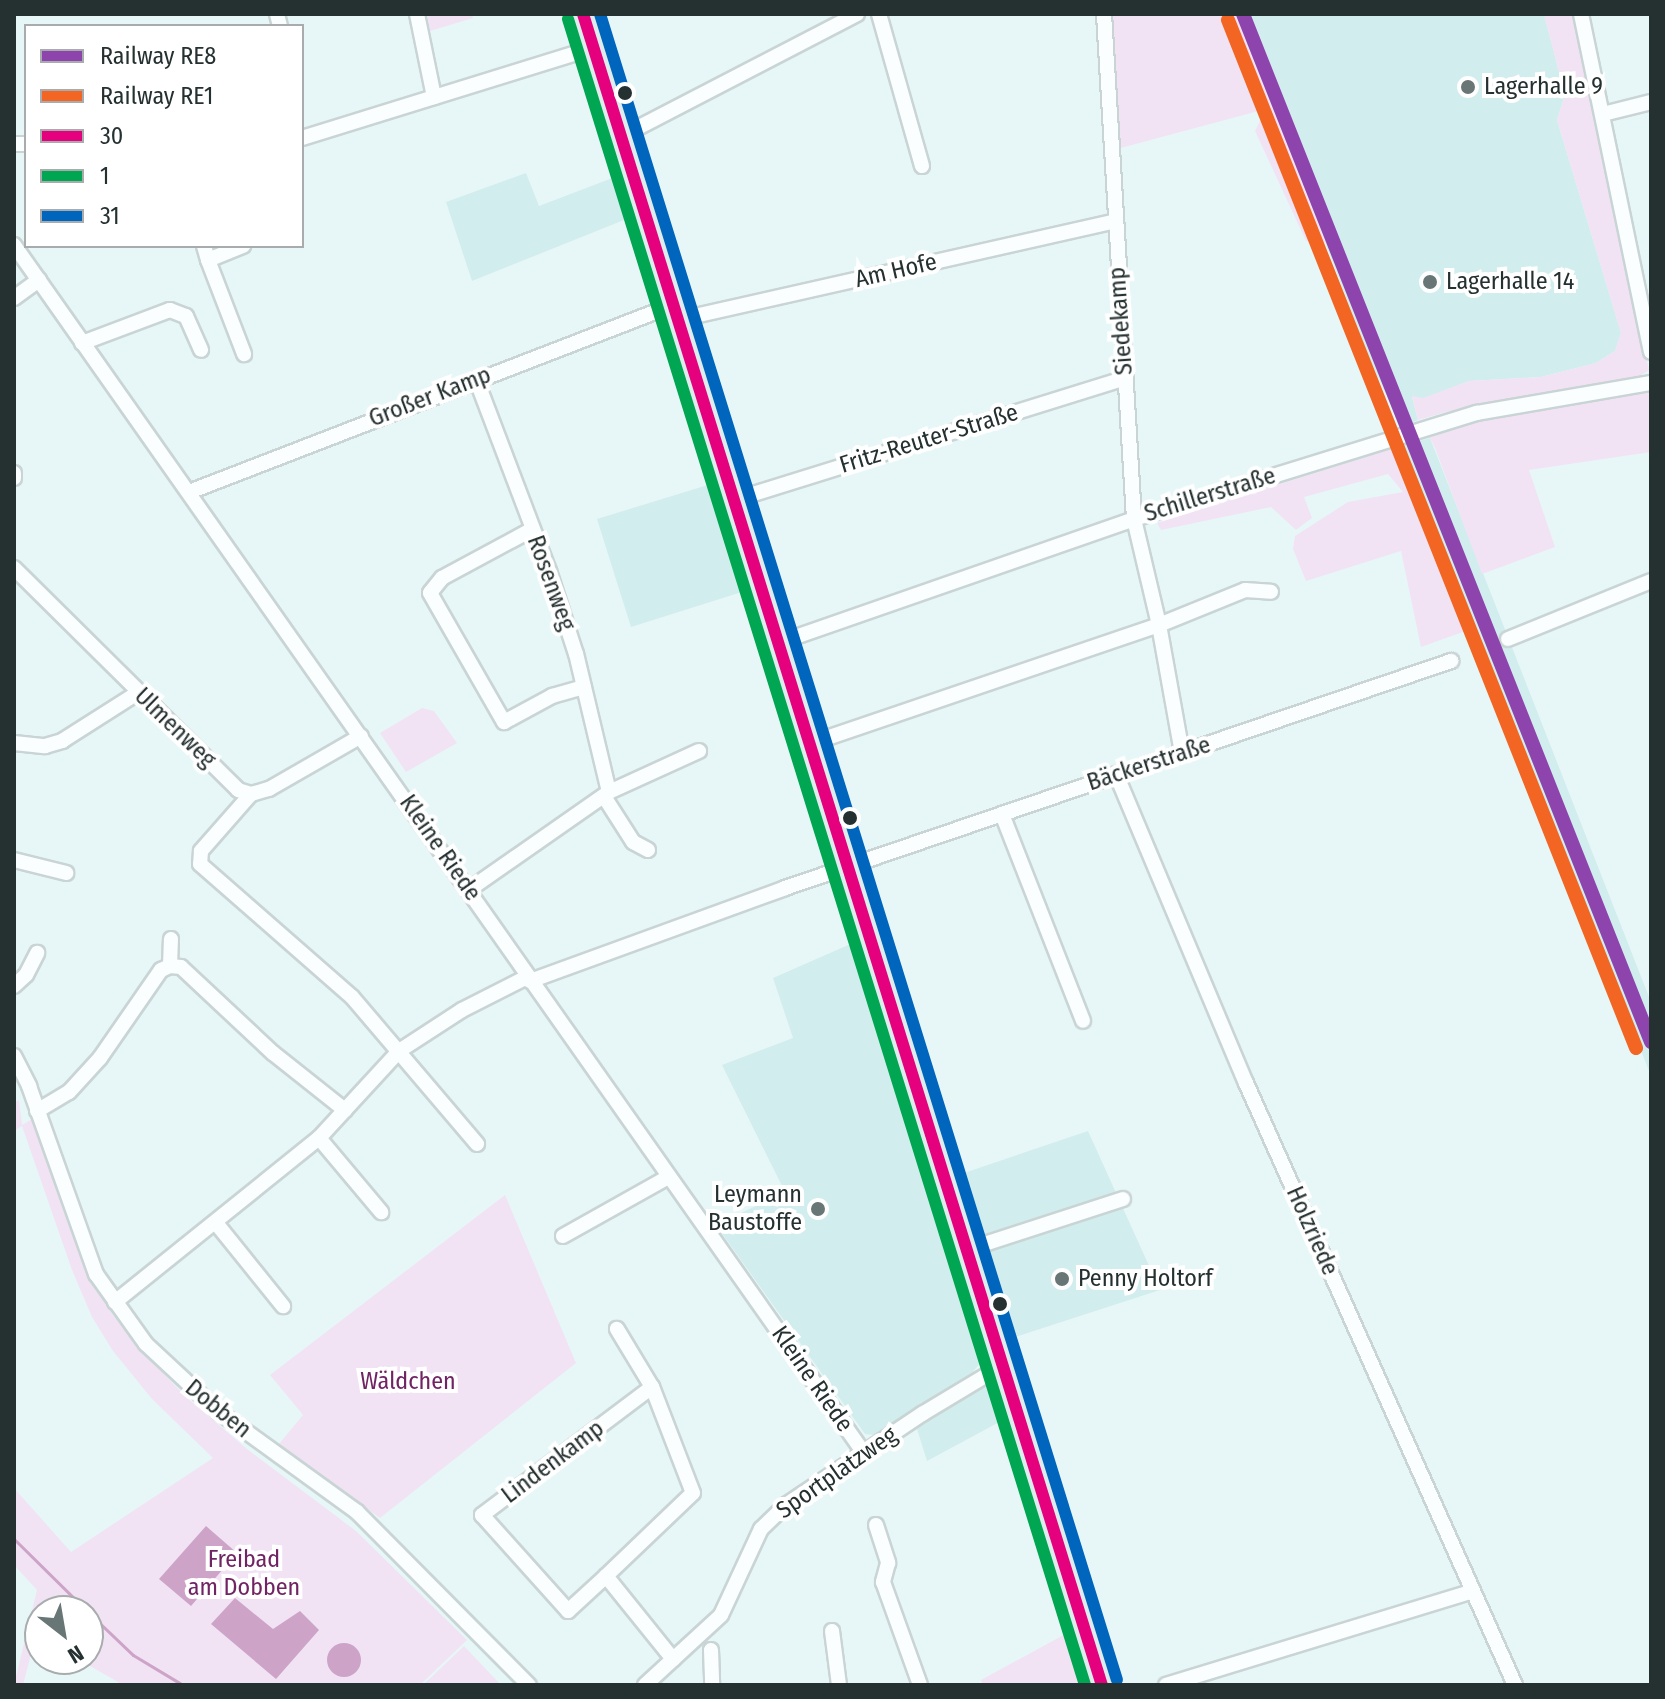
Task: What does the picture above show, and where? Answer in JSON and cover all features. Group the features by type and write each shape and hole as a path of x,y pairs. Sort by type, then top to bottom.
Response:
{"main road":[{"path":"583,14 1102,1685"}],"street":[{"path":"417,14 434,97"},
{"path":"620,137 857,14"},
{"path":"879,14 922,166"},
{"name":"Siedekamp","path":"1104,14 1132,520 1159,625 1182,753"},
{"path":"1581,14 1651,352"},
{"path":"304,136 593,48"},
{"path":"1603,114 1651,102"},
{"name":"Am Hofe","path":"675,312 1115,221"},
{"name":"Kleine Riede","path":"14,245 864,1453"},
{"path":"232,248 206,253 244,354"},
{"path":"14,298 39,280"},
{"path":"82,343 170,310 186,316 201,350"},
{"name":"Großer Kamp","path":"189,492 476,379 675,312"},
{"name":"Fritz-Reuter-Straße","path":"734,500 1125,378"},
{"name":"Rosenweg","path":"476,379 549,571 584,687 607,795 633,842 648,850"},
{"name":"Schillerstraße","path":"778,643 1132,520 1433,426 1477,413 1651,383"},
{"path":"531,530 442,578 430,593 504,722 552,696 584,687"},
{"name":"Ulmenweg","path":"14,568 238,790 251,794"},
{"path":"1508,639 1651,581"},
{"path":"809,744 1159,625 1245,590 1271,592"},
{"name":"Bäckerstraße","path":"115,1302 319,1138 399,1051 462,1010 528,979 1451,661"},
{"path":"14,743 45,746 62,741 139,692"},
{"path":"361,736 311,768 251,794 201,851 200,864 352,997 477,1144"},
{"path":"470,889 607,795 699,751"},
{"name":"Holzriede","path":"1116,774 1246,1083 1515,1685"},
{"path":"1002,814 1083,1021"},
{"path":"14,860 66,873"},
{"path":"170,966 171,939"},
{"path":"14,986 34,964 37,953"},
{"path":"37,1111 69,1092 85,1078 161,970 170,966 181,967 273,1053 345,1110"},
{"name":"Dobben","path":"14,1056 37,1111 85,1250 115,1302 146,1344 188,1387 357,1512 529,1685"},
{"path":"319,1138 381,1212"},
{"path":"563,1236 668,1177"},
{"path":"966,1250 1123,1199"},
{"path":"216,1223 283,1306"},
{"name":"Lindenkamp","path":"617,1329 652,1387 693,1493 568,1611 482,1515 652,1387"},
{"name":"Sportplatzweg","path":"645,1685 721,1615 761,1529 786,1505 1002,1366"},
{"path":"876,1525 888,1563 883,1582 920,1685"},
{"path":"606,1576 673,1659"},
{"path":"1166,1685 1473,1591"},
{"path":"832,1631 839,1685"},
{"path":"711,1650 712,1685"}],"shaded area":[{"path":"1238,14 1544,14 1565,95 1557,120 1621,333 1615,351 1596,363 1541,377 1469,381 1423,399 1412,397 1418,420 1401,427 1370,360"},
{"path":"526,173 539,206 615,177 629,218 472,281 446,202"},
{"path":"1430,438 1651,1002 1651,1076 1401,446"},
{"path":"711,484 745,591 631,627 597,519"},
{"path":"855,942 969,1311 969,1332 981,1362 972,1373 874,1435 865,1434 716,1225 785,1192 722,1065 793,1038 773,978"},
{"path":"1088,1131 1160,1290 1006,1340 994,1285 983,1266 958,1175"},
{"path":"995,1385 1005,1419 927,1461 917,1429 976,1390"},
{"path":"206,1526 237,1553 191,1606 159,1579"},
{"path":"235,1598 273,1629 300,1611 319,1630 276,1679 211,1624"},
{"path":"344,1643 356,1648 361,1660 356,1672 344,1677 332,1672 327,1660 332,1648"}],"green space":[{"path":"427,14 472,14 473,18 430,31"},
{"path":"1109,14 1238,14 1326,243 1306,241 1255,131 1266,109 1117,149"},
{"path":"1544,14 1576,14 1649,370 1631,382 1446,412 1418,420 1412,396 1423,398 1469,381 1541,377 1596,363 1615,351 1621,333 1557,120 1565,95"},
{"path":"1651,391 1651,452 1529,470 1555,547 1482,574 1435,448 1430,438 1423,434 1472,418"},
{"path":"1401,446 1474,628 1421,647 1401,551 1306,581 1293,549 1295,536 1348,502 1403,492 1388,474 1304,497 1312,518 1296,530 1271,507 1161,530 1157,523"},
{"path":"422,708 434,711 457,743 406,772 380,733"},
{"name":"Freibad am Dobben","path":"19,1100 22,1125 32,1119 79,1254 112,1314 140,1349 186,1397 247,1449 356,1531 467,1640 420,1685 123,1685 104,1674 104,1595 36,1595 37,1590 14,1565 14,1488 71,1552 213,1458 152,1399 113,1351 92,1317 72,1270 22,1126 14,1131 14,1103"},
{"name":"Wäldchen","path":"505,1195 576,1363 380,1518 278,1445 303,1415 270,1375"},
{"path":"1071,1631 1087,1685 983,1685 981,1680"},
{"name":"Freibad am Dobben","path":"24,1644 26,1675 23,1685 14,1685"},
{"path":"464,1646 501,1685 423,1685"}],"waterway":[{"path":"14,1539 71,1595"},
{"path":"104,1627 133,1655 183,1685"}],"rail line":[{"name":"RE8","path":"1243,14 1651,1042"},
{"name":"RE1","path":"1228,20 1636,1048"}],"transit line":[{"name":"30","path":"583,14 1102,1685"},
{"name":"31","path":"600,14 1117,1680"},
{"name":"1","path":"568,19 1085,1685"}],"place":[{"name":"Lagerhalle 9","path":"1468,87"},
{"name":"Lagerhalle 14","path":"1430,282"},
{"name":"Leymann Baustoffe","path":"818,1209"},
{"name":"Penny Holtorf","path":"1062,1279"}]}
